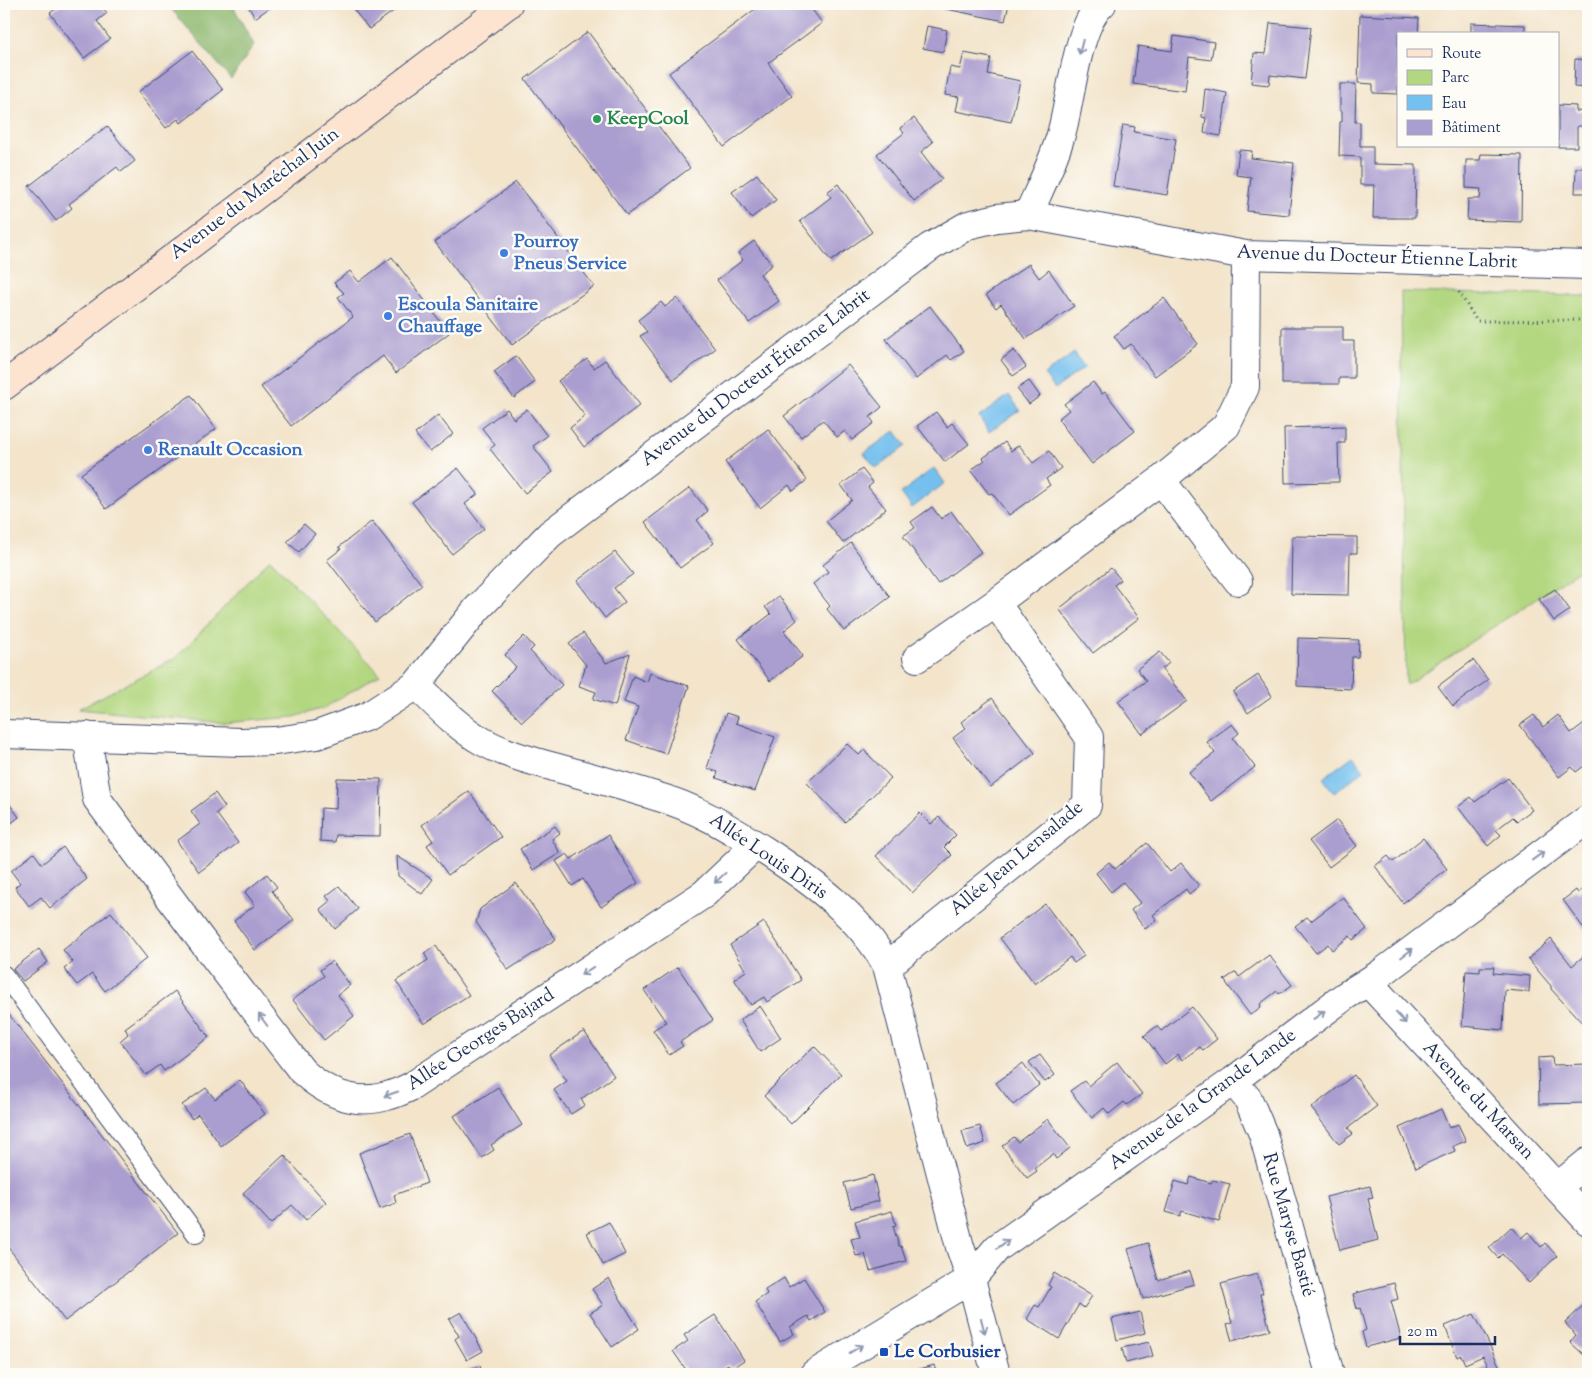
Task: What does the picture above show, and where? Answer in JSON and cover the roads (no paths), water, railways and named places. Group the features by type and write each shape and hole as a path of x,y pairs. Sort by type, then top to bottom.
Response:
{"main road":[{"name":"Avenue du Maréchal Juin","path":"4,386 508,4"}],"street":[{"path":"1028,215 1060,137 1082,41 1090,19 1099,5"},
{"name":"Avenue du Docteur Étienne Labrit","path":"4,734 275,742 317,735 368,716 416,685 477,609 550,534 930,247 968,225 997,218 1028,215 1246,255 1588,265"},
{"path":"917,658 996,603 1161,480 1226,426 1245,387 1246,255"},
{"path":"1161,480 1238,581"},
{"name":"Allée Jean Lensalade","path":"887,966 1087,805 1089,737 996,603"},
{"name":"Allée Louis Diris","path":"416,685 457,724 482,741 508,754 682,804 716,820 795,870 831,898 878,948 887,966 960,1247 996,1374"},
{"name":"Allée Georges Bajard","path":"87,736 97,799 199,937 302,1072 316,1084 331,1093 357,1100 386,1097 412,1086 704,894 756,845"},
{"name":"Avenue de la Grande Lande","path":"814,1374 970,1279 997,1248 1233,1082 1293,1035 1368,982 1588,819"},
{"name":"Avenue du Marsan","path":"1368,982 1588,1221"},
{"name":"Rue Maryse Bastié","path":"1233,1082 1248,1099 1263,1134 1330,1374"},
{"path":"1557,1187 1588,1162"}],"lane":[{"path":"4,975 196,1234"}],"water":[{"path":"1074,353 1085,367 1055,389 1044,375"},
{"path":"1009,395 1020,410 989,432 979,417"},
{"path":"895,431 906,446 876,468 864,453"},
{"path":"934,468 945,483 912,508 901,493"},
{"path":"1353,756 1364,770 1334,793 1323,778"}],"place":[{"name":"KeepCool","path":"597,119"},
{"name":"Pourroy Pneus Service","path":"504,253"},
{"name":"Escoula Sanitaire Chauffage","path":"388,316"},
{"name":"Renault Occasion","path":"148,450"},
{"name":"Le Corbusier","path":"884,1352"}]}
